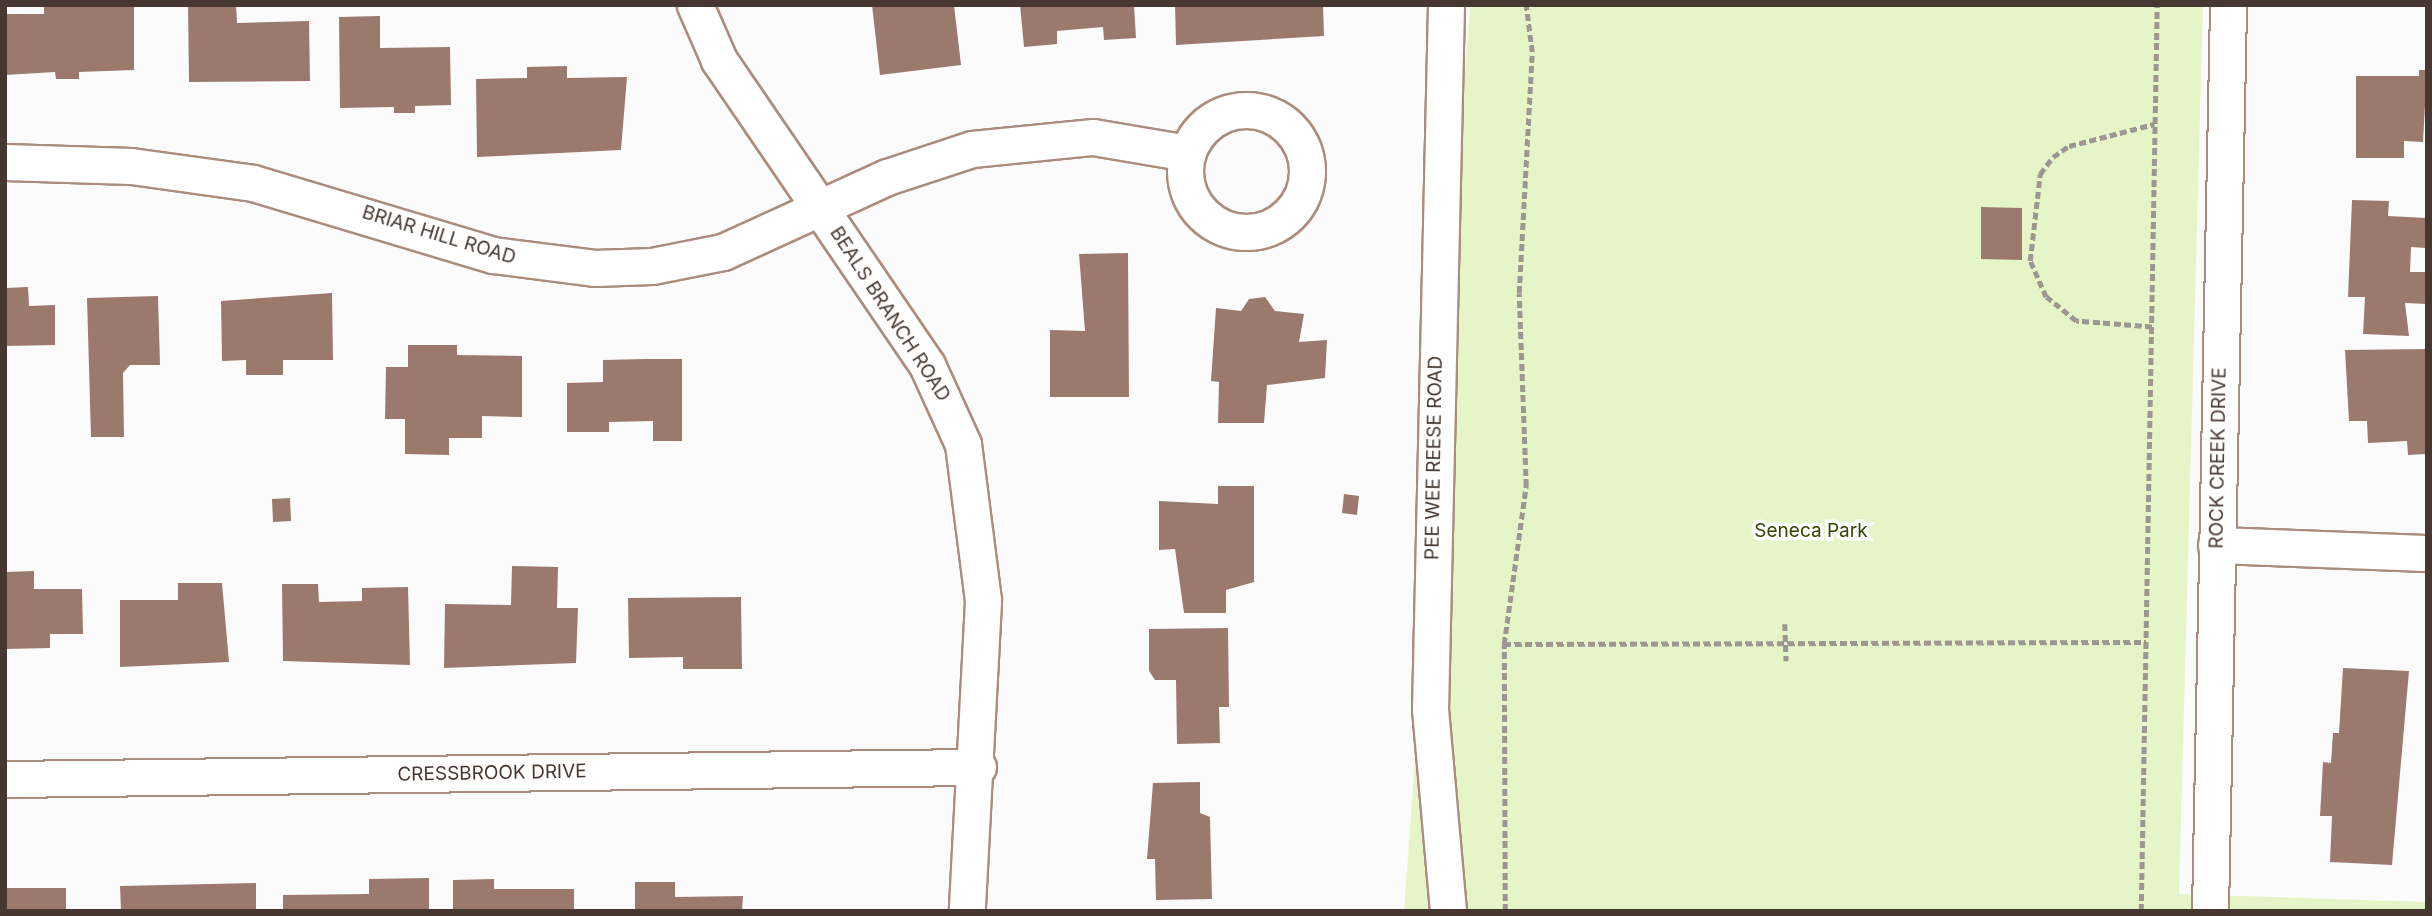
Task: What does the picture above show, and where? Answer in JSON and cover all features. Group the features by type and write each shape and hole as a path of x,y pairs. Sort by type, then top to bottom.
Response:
{"street":[{"name":"BEALS BRANCH ROAD","path":"695,5 719,60 927,365 963,444 983,601 978,767 967,911"},
{"name":"PEE WEE REESE ROAD","path":"1446,5 1430,709 1448,911"},
{"name":"ROCK CREEK DRIVE","path":"2210,911 2228,5"},
{"name":"BRIAR HILL ROAD","path":"5,162 131,166 254,183 493,254 594,268 652,266 723,252 887,177 972,149 1027,140 1133,139 1188,153"},
{"path":"2216,545 2427,552"},
{"name":"CRESSBROOK DRIVE","path":"5,779 978,767"}],"path":[{"path":"1505,911 1504,643 1526,486 1520,293 1532,52 1526,5"},
{"path":"2141,911 2157,5"},
{"path":"2152,327 2076,321 2046,297 2030,261 2040,174 2053,157 2069,146 2154,124"},
{"path":"1785,624 1786,661"},
{"path":"1504,643 2146,642"}],"green space":[{"name":"Seneca Park","path":"1470,5 2203,5 2179,894 2427,902 2427,911 1404,911"}],"building":[{"path":"44,5 134,5 134,70 79,72 79,79 56,79 55,72 5,75 5,14 44,14"},
{"path":"188,5 236,5 237,23 309,21 310,81 189,82"},
{"path":"872,5 954,5 961,65 880,75"},
{"path":"1020,5 1134,5 1136,38 1104,40 1103,27 1057,31 1057,44 1024,47"},
{"path":"1175,5 1323,5 1324,36 1176,45"},
{"path":"380,16 380,48 450,47 451,105 415,106 415,113 394,113 394,107 340,108 339,17"},
{"path":"567,66 567,78 627,77 621,150 477,157 476,79 527,78 527,67"},
{"path":"2419,70 2427,70 2423,142 2404,141 2404,158 2356,158 2356,76 2419,76"},
{"path":"2352,200 2389,201 2388,216 2427,218 2426,248 2411,247 2410,272 2427,272 2427,304 2405,303 2409,336 2363,334 2365,297 2348,297"},
{"path":"1981,207 2022,208 2022,260 1981,259"},
{"path":"1128,253 1129,397 1050,397 1050,330 1085,331 1079,254"},
{"path":"28,287 29,306 55,305 55,345 5,346 5,288"},
{"path":"332,293 333,360 283,360 283,375 246,375 246,360 222,361 221,301"},
{"path":"158,296 160,365 130,365 123,373 124,437 91,437 87,298"},
{"path":"1265,297 1275,311 1304,314 1299,342 1327,340 1325,378 1267,385 1264,423 1218,423 1219,382 1211,381 1216,308 1241,311 1249,299"},
{"path":"408,345 457,345 457,355 522,356 522,417 482,416 482,438 449,438 449,455 405,454 405,419 385,419 386,367 408,367"},
{"path":"2427,349 2427,454 2408,455 2407,441 2368,443 2367,421 2349,421 2345,350"},
{"path":"682,359 682,441 653,441 653,421 609,422 609,432 567,432 567,383 603,382 603,360"},
{"path":"1218,486 1254,486 1254,582 1226,590 1226,613 1184,613 1175,549 1159,550 1159,501 1218,504"},
{"path":"1344,494 1359,496 1357,515 1342,513"},
{"path":"290,498 291,521 273,522 272,499"},
{"path":"512,566 558,567 557,608 578,608 576,663 444,668 445,604 511,605"},
{"path":"34,571 34,589 82,589 83,634 50,634 50,648 5,649 5,572"},
{"path":"178,583 222,583 229,662 120,667 120,600 178,600"},
{"path":"282,584 318,584 319,602 362,601 362,588 408,587 410,665 283,661"},
{"path":"741,597 742,669 683,669 683,657 629,658 628,598"},
{"path":"1228,628 1229,707 1219,707 1220,743 1177,744 1176,680 1155,680 1149,671 1149,629"},
{"path":"2343,668 2409,671 2392,865 2330,862 2332,816 2320,816 2323,762 2331,763 2333,733 2339,733"},
{"path":"1200,782 1200,813 1210,817 1212,899 1156,900 1155,859 1147,859 1153,783"},
{"path":"429,878 429,911 283,911 283,895 369,894 369,879"},
{"path":"494,879 494,889 574,889 574,911 453,911 453,880"},
{"path":"635,882 675,882 675,897 743,896 742,911 635,911"},
{"path":"256,883 256,911 121,911 120,886"},
{"path":"5,888 66,888 66,911 5,911"}]}
